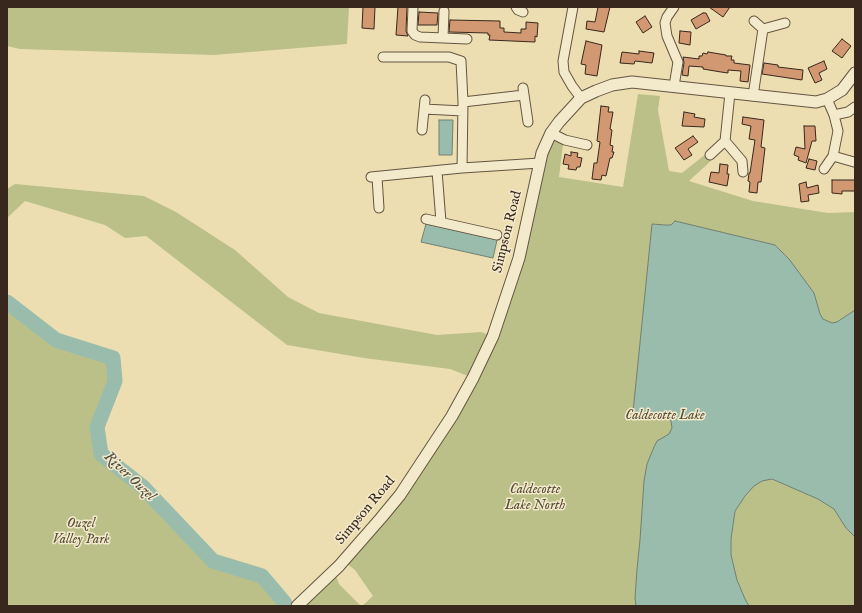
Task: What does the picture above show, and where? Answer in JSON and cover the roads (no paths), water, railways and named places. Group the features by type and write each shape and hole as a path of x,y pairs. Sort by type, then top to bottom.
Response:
{"street":[{"path":"413,7 412,31 415,35 420,37 467,38"},
{"path":"573,7 563,61 564,72 581,98"},
{"path":"674,7 665,23 666,36 678,62 674,86"},
{"path":"443,38 444,11"},
{"path":"754,21 763,29"},
{"path":"763,29 785,23"},
{"path":"753,96 763,29"},
{"path":"383,57 449,57 461,61 463,107 462,168"},
{"path":"824,168 833,156 838,131 834,115 827,100 842,90 855,73"},
{"name":"Simpson Road","path":"297,606 339,566 400,494 448,422 473,378 493,336 519,258 542,153 551,133 581,98 612,85 632,82 816,102 827,100"},
{"path":"422,130 425,105 463,107 523,91 528,122"},
{"path":"730,93 726,141 742,161 743,172"},
{"path":"834,115 848,112 855,107"},
{"path":"551,133 566,140 587,145"},
{"path":"710,155 726,141"},
{"path":"833,156 854,162"},
{"path":"379,208 374,177 462,168 540,163"},
{"path":"436,171 441,222"},
{"path":"426,219 498,235"}],"waterway":[{"name":"River Ouzel","path":"7,302 56,340 113,358 115,381 97,427 101,454 143,487 213,561 262,576 286,606"}],"park label":[{"name":"Caldecotte Lake","path":"665,416"},
{"name":"Caldecotte Lake North","path":"535,498"},
{"name":"Ouzel Valley Park","path":"81,532"}]}
